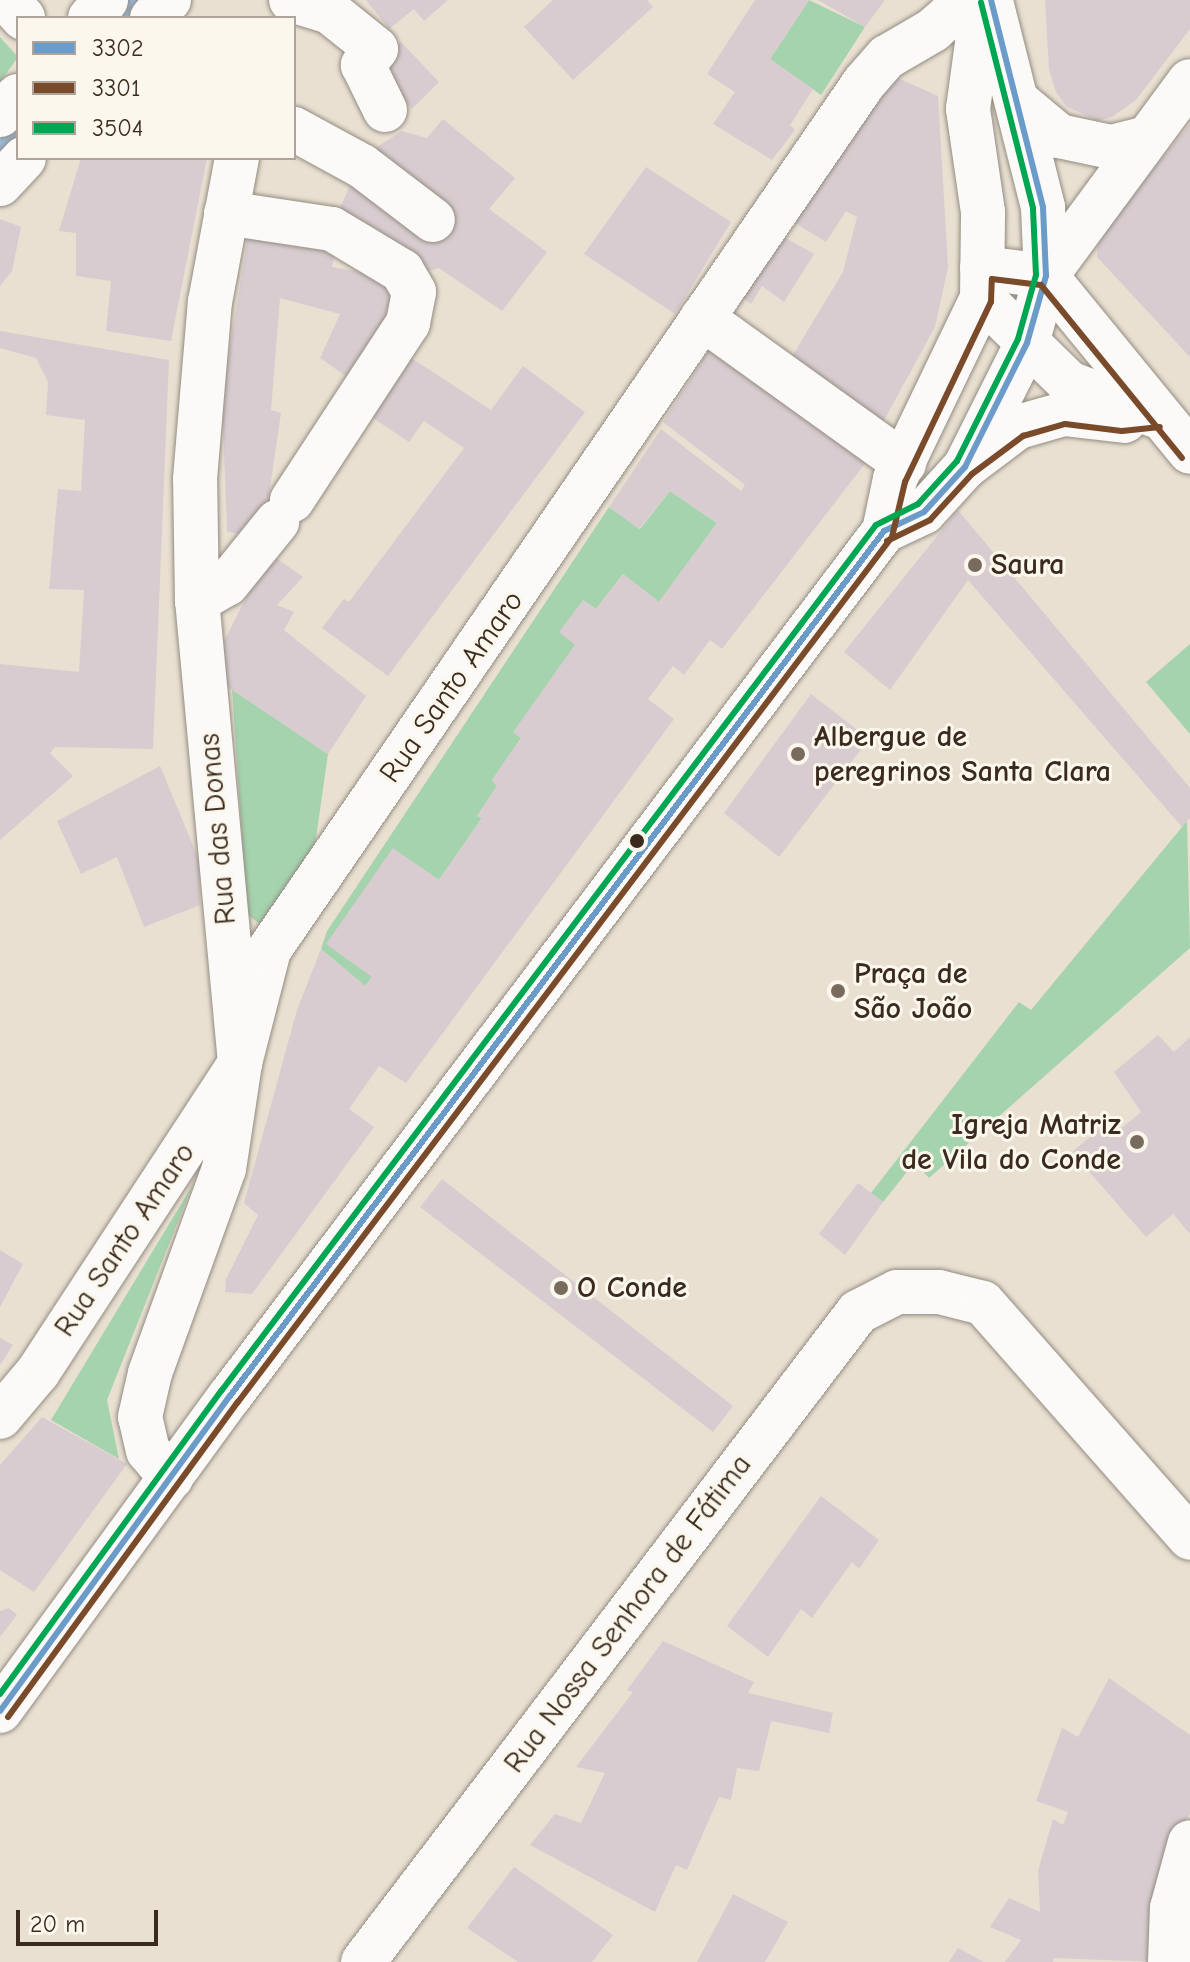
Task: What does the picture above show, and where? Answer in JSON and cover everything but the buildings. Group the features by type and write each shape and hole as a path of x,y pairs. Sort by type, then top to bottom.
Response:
{"street":[{"path":"7,0 21,16"},
{"path":"92,16 106,0"},
{"path":"154,16 169,0"},
{"path":"291,0 330,12 376,49 363,65 385,110"},
{"name":"Rua Santo Amaro","path":"0,1417 38,1372 240,1063 269,950 864,83 887,57 933,30 967,0"},
{"path":"0,1711 171,1478 884,531 895,479 982,283 983,212 968,109 983,0"},
{"path":"965,467 1027,343 1046,276 1043,207 991,0"},
{"path":"982,283 1046,276 1190,81"},
{"path":"0,115 16,98"},
{"path":"1017,101 1059,136 1111,147 1146,138"},
{"path":"296,130 362,166 433,220"},
{"path":"0,184 22,160"},
{"name":"Rua das Donas","path":"171,1478 148,1451 140,1417 150,1373 224,1169 240,1063 225,590 198,396 237,160"},
{"path":"225,590 284,511 408,323 414,292 402,271 332,229 226,213"},
{"path":"1046,276 1190,452"},
{"path":"982,283 1027,343 1069,383 1159,417"},
{"path":"702,318 904,463"},
{"path":"884,531 924,512 965,467 1018,427 1064,414 1122,421 1159,417"},
{"name":"Rua Nossa Senhora de Fátima","path":"363,1962 858,1312 897,1292 939,1292 983,1303 1190,1538"},
{"path":"1170,1962 1172,1908 1190,1842"}],"green space":[{"path":"809,0 865,27 821,95 770,59"},
{"path":"0,37 16,55 16,60 0,82"},
{"path":"670,491 717,523 659,602 623,574 596,609 583,600 575,645 514,732 521,738 492,780 497,786 477,816 482,818 439,880 393,849 372,977 365,986 321,949 327,931 609,507 640,529"},
{"path":"1190,644 1190,734 1146,682"},
{"path":"232,689 328,754 315,845 261,925 247,914"},
{"path":"1187,821 1190,948 929,1178 915,1162 883,1202 871,1193 1019,1002 1031,1010"},
{"path":"192,1186 107,1400 119,1459 51,1420"}],"waterway":[{"path":"123,16 138,0"},
{"path":"0,150 16,132"}],"transit line":[{"name":"3302","path":"0,1711 230,1396 884,531 924,512 965,467 1027,343 1046,276 1043,207 991,0"},
{"name":"3504","path":"0,1694 222,1390 876,525 918,504 957,461 1018,339 1036,275 1033,208 981,2"},
{"name":"3301","path":"8,1717 238,1402 892,537 905,482 991,302 992,279 1041,285 1182,458"},
{"name":"3301","path":"887,541 930,520 972,474 1023,436 1065,424 1122,431 1160,427"}],"place":[{"name":"Saura","path":"975,565"},
{"name":"Albergue de peregrinos Santa Clara","path":"798,754"},
{"name":"Praça de São João","path":"838,991"},
{"name":"Igreja Matriz de Vila do Conde","path":"1137,1142"},
{"name":"O Conde","path":"561,1288"}]}
